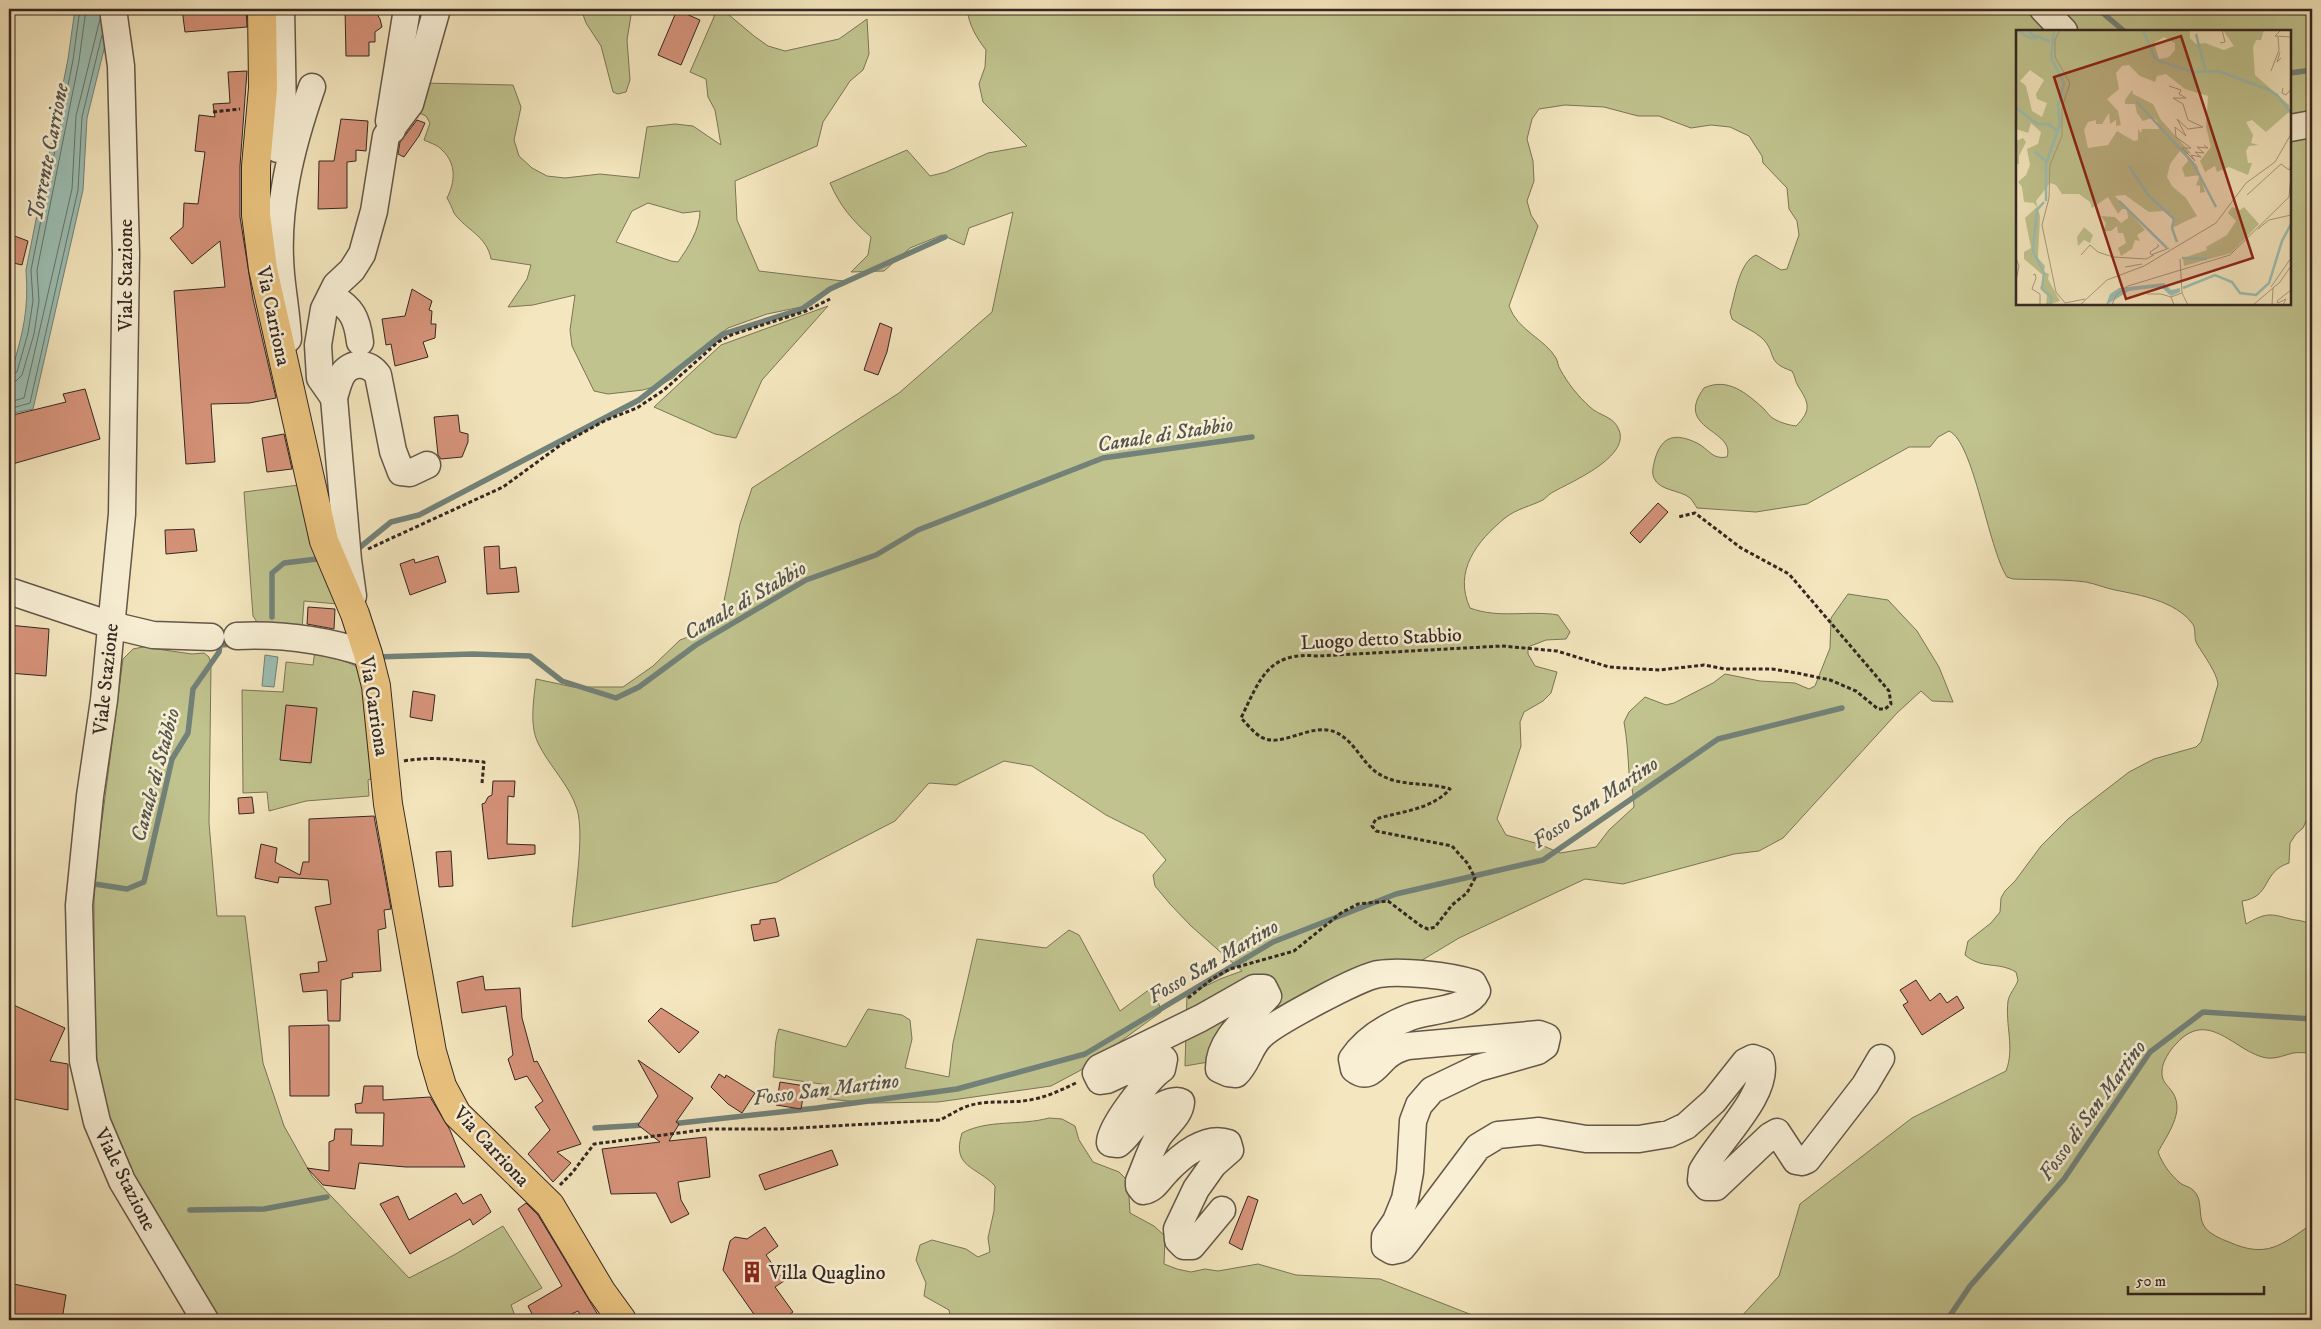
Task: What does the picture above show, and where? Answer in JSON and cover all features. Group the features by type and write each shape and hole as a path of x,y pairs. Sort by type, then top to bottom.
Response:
{"main road":[{"name":"Via Carriona","path":"262,9 263,88 256,166 256,215 263,269 324,542 355,614 376,686 388,804 432,1052 442,1086 457,1114 550,1205 601,1291 622,1320"}],"street":[{"name":"Viale Stazione","path":"113,9 122,66 126,254 122,514 79,905 83,1061 97,1122 122,1181 205,1320"},
{"path":"281,9 283,114 274,183 278,188 285,190"},
{"path":"334,398 320,378 318,346 324,309 336,285 352,270 362,254 374,211 386,136 410,104 437,9"},
{"path":"2043,9 2063,30"},
{"path":"392,130 389,121 404,11"},
{"path":"291,392 288,326 281,273 280,237 287,171 297,128 312,87"},
{"path":"2291,128 2312,124"},
{"path":"331,296 344,303 352,313 358,326 360,342"},
{"path":"355,614 348,560 334,398 342,374 357,365 373,368 378,375 393,451 401,472 410,473 427,465"},
{"path":"9,591 111,625 153,635 211,637"},
{"path":"236,636 288,637 346,647 368,654"},
{"path":"1222,1210 1192,1246 1184,1246 1178,1240 1177,1229 1196,1190 1213,1165 1230,1150 1228,1143 1221,1140 1201,1144 1167,1170 1152,1190 1143,1191 1139,1186 1139,1181 1158,1138 1167,1124 1180,1111 1182,1102 1173,1101 1142,1118 1124,1140 1118,1144 1110,1143 1110,1134 1151,1079 1162,1069 1164,1059 1159,1056 1107,1080 1100,1081 1096,1073 1098,1068 1201,1018 1254,988 1264,988 1268,996 1248,1015 1219,1056 1219,1069 1228,1073 1236,1074 1243,1068 1249,1051 1260,1036 1276,1024 1378,974 1405,974 1463,980 1473,983 1477,991 1467,1001 1452,1007 1412,1017 1393,1025 1362,1044 1352,1059 1354,1069 1359,1073 1367,1074 1374,1070 1392,1052 1408,1046 1539,1034 1547,1038 1546,1046 1538,1051 1478,1068 1432,1090 1419,1105 1413,1121 1410,1172 1405,1199 1396,1221 1385,1238 1385,1246 1392,1251 1400,1249 1406,1243 1478,1147 1498,1135 1539,1131 1586,1139 1640,1140 1669,1134 1686,1126 1714,1102 1744,1062 1753,1058 1761,1061 1762,1079 1749,1103 1702,1171 1702,1180 1707,1187 1716,1187 1770,1136 1777,1132 1796,1161 1802,1162 1807,1160 1865,1085 1882,1058"}],"path":[{"path":"213,112 239,109"},
{"path":"348,560 395,535 503,488 562,444 606,420 637,408 664,390 718,342 731,335 806,311 830,299"},
{"name":"Luogo detto Stabbio","path":"1182,1003 1212,979 1230,969 1294,951 1328,922 1358,904 1388,901 1421,926 1428,929 1435,927 1452,905 1467,893 1475,878 1468,864 1452,846 1376,831 1372,826 1376,819 1420,808 1442,798 1450,789 1387,779 1374,771 1348,741 1334,732 1311,730 1273,740 1261,738 1241,718 1260,679 1280,659 1304,655 1318,656 1502,646 1528,647 1557,651 1610,666 1624,668 1660,670 1704,665 1725,669 1772,669 1797,672 1830,680 1856,691 1878,709 1885,709 1891,704 1889,691 1788,574 1740,548 1695,513 1678,516"},
{"path":"384,765 423,758 484,762 482,783"},
{"path":"550,1205 555,1190 572,1173 594,1144 709,1128 780,1129 940,1120 959,1109 977,1103 1010,1103 1053,1094 1096,1073"}],"green space":[{"path":"581,9 632,9 627,40 630,80 626,92 618,94 613,92 601,46 586,23"},
{"path":"714,9 722,9 768,46 785,51 839,39 867,19 869,54 863,70 850,81 823,122 817,146 735,181 737,220 759,271 843,281 806,306 767,314 728,328 705,345 673,378 660,385 643,390 608,394 594,391 572,346 570,330 575,295 533,305 508,307 527,279 531,265 491,259 489,251 481,239 454,213 447,198 453,179 450,161 440,148 424,140 430,123 426,116 415,111 422,83 513,85 521,107 514,140 519,156 532,168 547,176 565,178 600,174 639,178 647,127 675,124 693,126 721,145 715,110 708,97 706,79 690,72 714,17","holes":["648,203 683,213 700,211 696,231 678,262 616,242 632,211"]},
{"path":"967,9 2312,9 2312,807 2303,828 2290,843 2289,863 2274,872 2258,895 2242,901 2246,924 2263,916 2272,915 2304,922 2312,926 2312,1053 2295,1053 2267,1058 2255,1054 2222,1035 2211,1031 2200,1030 2188,1034 2171,1049 2162,1068 2163,1078 2173,1093 2177,1108 2170,1131 2158,1152 2173,1176 2196,1194 2204,1226 2219,1238 2242,1247 2264,1249 2282,1243 2312,1224 2312,1320 1738,1320 1779,1276 1800,1204 1912,1118 2006,1071 2010,1054 2007,1010 2008,1001 2018,980 2016,972 1972,960 1965,955 1968,941 1991,923 2000,912 2001,898 2005,891 2015,881 2041,846 2068,819 2129,772 2154,759 2196,747 2201,742 2218,684 2212,669 2197,644 2192,623 2185,615 2167,604 2086,582 2013,579 2007,577 1993,544 1966,454 1958,439 1949,431 1938,437 1930,447 1909,447 1807,504 1756,512 1697,508 1686,495 1665,488 1657,482 1653,473 1655,459 1662,445 1671,438 1676,437 1689,440 1701,445 1718,457 1727,457 1727,448 1723,440 1700,421 1696,413 1696,402 1704,388 1721,384 1736,388 1757,402 1772,418 1791,425 1796,426 1807,411 1805,397 1792,371 1778,364 1762,338 1732,319 1730,312 1742,272 1750,259 1756,255 1781,270 1787,269 1799,235 1797,221 1789,209 1787,188 1763,163 1762,156 1749,136 1730,127 1711,125 1691,128 1659,116 1638,116 1604,107 1565,105 1539,109 1532,119 1527,139 1533,161 1534,181 1527,201 1531,215 1538,226 1509,306 1518,322 1551,351 1556,358 1559,368 1577,394 1594,410 1617,425 1620,440 1616,450 1597,467 1553,492 1543,500 1509,515 1495,527 1477,547 1466,569 1464,582 1465,594 1470,608 1503,614 1536,613 1558,615 1570,632 1566,639 1546,640 1528,647 1528,654 1535,666 1557,672 1551,693 1543,701 1524,712 1520,722 1521,746 1497,819 1506,835 1539,844 1560,853 1596,847 1609,830 1634,807 1624,722 1629,712 1645,697 1666,705 1674,703 1713,683 1725,674 1760,681 1795,683 1809,689 1815,686 1830,648 1831,618 1848,594 1888,600 1917,631 1939,667 1953,702 1932,701 1921,691 1897,713 1783,838 1759,851 1734,854 1623,884 1585,879 1459,938 1419,962 1220,1060 1185,1066 1187,995 1242,971 1191,926 1155,886 1153,875 1166,860 1144,834 1106,815 1032,766 1004,761 956,785 929,783 895,821 777,882 572,927 578,867 579,821 577,809 569,791 535,736 533,711 536,679 573,687 623,687 653,666 680,640 719,625 740,524 752,488 899,393 992,312 1013,212 969,228 964,245 942,235 910,248 884,271 851,272 868,255 871,237 847,212 830,183 907,150 930,176 946,172 988,153 1027,146 983,102 979,84 985,67 986,50 969,20"},
{"path":"828,306 762,380 736,438 715,434 654,407 721,345"},
{"path":"299,485 338,604 304,601 302,630 257,622 253,616 244,492"},
{"path":"143,647 192,654 204,653 209,657 211,665 209,823 217,916 245,916 263,1063 284,1126 312,1176 409,1278 454,1255 503,1226 542,1288 511,1305 515,1316 513,1320 215,1320 134,1181 114,1138 98,1080 94,1009 94,900 98,851 123,659 133,649"},
{"path":"315,650 354,665 362,674 376,777 368,780 369,796 306,801 269,811 267,792 243,793 242,690 283,692 286,662 313,665"},
{"path":"1069,930 1079,935 1120,1011 1150,989 1156,993 1161,1012 1081,1070 1051,1086 938,1102 871,1103 827,1099 828,1085 773,1077 776,1040 779,1029 846,1047 868,1009 902,1015 910,1020 912,1039 905,1068 949,1077 953,1043 977,939 1046,948"},
{"path":"1049,1118 1062,1119 1075,1126 1079,1140 1093,1162 1119,1172 1128,1181 1130,1213 1154,1226 1165,1236 1164,1264 1191,1272 1205,1269 1218,1271 1258,1264 1296,1275 1380,1279 1485,1320 951,1320 949,1310 924,1296 926,1283 916,1260 920,1245 932,1240 966,1249 978,1257 990,1252 988,1238 994,1211 995,1186 963,1160 960,1153 962,1133 994,1124 1027,1122"}],"water":[{"path":"75,9 114,9 87,118 83,190 33,409 9,414 9,373 12,370 24,321 27,297 26,270 68,59"},
{"path":"265,655 278,657 274,687 262,686"}],"building":[{"path":"182,9 246,9 247,27 185,32"},
{"path":"345,9 374,9 380,19 382,27 375,32 375,42 369,42 369,56 346,56"},
{"path":"677,10 700,20 681,65 658,55"},
{"path":"247,71 240,166 240,217 253,299 276,398 249,403 211,404 215,462 186,464 174,291 225,287 220,241 192,264 170,238 183,227 184,203 198,204 205,152 195,151 199,115 215,117 213,104 230,103 228,72"},
{"path":"341,119 368,121 366,151 356,150 356,161 347,162 347,208 318,209 319,161 334,161"},
{"path":"417,120 425,123 419,136 404,157 398,154 400,142"},
{"path":"9,234 28,241 22,265 9,262"},
{"path":"412,289 432,301 429,310 432,311 431,324 436,324 435,338 423,342 428,357 395,366 391,344 386,345 382,319 405,316"},
{"path":"880,323 892,328 887,352 878,375 864,370"},
{"path":"85,389 100,439 9,465 9,416 66,402 63,394"},
{"path":"458,415 460,432 468,434 468,442 462,457 441,459 438,455 434,417"},
{"path":"284,434 292,469 267,472 262,438"},
{"path":"1658,503 1668,512 1640,543 1630,533"},
{"path":"194,529 197,551 166,554 165,530"},
{"path":"499,546 500,569 516,567 519,592 487,594 484,547"},
{"path":"438,556 446,582 410,595 400,564 414,559 415,563"},
{"path":"308,607 335,609 334,629 307,624"},
{"path":"9,625 49,629 46,676 9,673"},
{"path":"413,691 435,695 432,721 410,717"},
{"path":"286,705 317,708 311,763 280,760"},
{"path":"493,781 515,781 514,797 508,796 507,844 535,845 535,854 488,859 482,804 492,795"},
{"path":"252,797 254,813 239,814 238,798"},
{"path":"374,816 391,909 384,910 386,928 378,930 381,971 352,973 353,977 341,980 340,1021 328,1021 327,990 303,992 300,974 319,972 318,962 327,961 315,907 331,904 328,880 279,877 278,883 255,878 261,844 277,848 275,862 300,875 303,862 309,862 309,819"},
{"path":"451,851 453,886 439,887 436,852"},
{"path":"775,918 779,936 754,941 751,925 760,924 760,920"},
{"path":"483,976 485,990 520,988 522,1018 534,1062 537,1061 581,1144 557,1152 571,1163 553,1182 528,1154 550,1130 535,1107 543,1101 527,1076 515,1080 508,1059 513,1055 506,1006 462,1013 457,982"},
{"path":"1916,980 1930,1001 1940,993 1947,1003 1957,996 1964,1008 1922,1035 1903,1005 1908,1002 1900,990"},
{"path":"9,1003 65,1028 50,1061 68,1064 68,1110 9,1098"},
{"path":"661,1008 699,1032 679,1053 648,1021"},
{"path":"329,1025 329,1096 290,1096 289,1026"},
{"path":"638,1060 693,1098 676,1122 679,1124 669,1141 706,1137 710,1177 678,1182 681,1200 689,1214 671,1223 656,1193 611,1194 602,1149 660,1142 638,1125 658,1096"},
{"path":"719,1074 725,1078 726,1075 755,1093 742,1113 728,1104 711,1087"},
{"path":"780,1082 805,1086 801,1109 776,1105"},
{"path":"364,1086 383,1086 383,1100 430,1097 450,1130 465,1167 406,1167 359,1163 355,1189 323,1185 307,1168 329,1171 329,1142 334,1140 335,1129 352,1129 351,1145 383,1146 384,1113 356,1113 355,1104 362,1103"},
{"path":"832,1150 838,1165 765,1190 759,1175"},
{"path":"456,1193 463,1204 481,1194 491,1212 473,1225 470,1219 410,1254 380,1204 398,1196 409,1220"},
{"path":"1248,1196 1258,1200 1242,1250 1229,1243"},
{"path":"526,1203 538,1215 601,1320 583,1320 578,1311 559,1320 535,1320 528,1306 562,1286 518,1209"},
{"name":"Villa Quaglino","path":"765,1227 778,1246 766,1255 784,1281 775,1287 793,1312 782,1320 758,1320 723,1270 730,1241 735,1237 747,1239"},
{"path":"9,1283 66,1295 62,1320 9,1320"}],"waterway":[{"path":"2098,9 2123,30"},
{"path":"2291,73 2312,70"},
{"name":"Canale di Stabbio","path":"354,552 391,522 419,515 639,400 723,334 802,309 830,289 945,237"},
{"name":"Canale di Stabbio","path":"376,657 473,654 530,656 562,681 616,698 639,687 696,645 806,580 876,555 918,530 1103,458 1252,437"},
{"name":"Canale di Stabbio","path":"272,617 272,573 284,563 317,559"},
{"name":"Canale di Stabbio","path":"88,883 127,889 144,882 172,759 188,733 193,689 219,652 220,645 235,644"},
{"name":"Fosso San Martino","path":"671,1124 817,1108 957,1089 1085,1054 1273,942 1396,894 1543,860 1718,739 1842,708"},
{"name":"Fosso di San Martino","path":"1947,1320 1970,1286 2064,1179 2150,1052 2203,1012 2312,1019"},
{"name":"Fosso San Martino","path":"595,1128 644,1125"},
{"name":"Fosso San Martino","path":"190,1210 264,1209 327,1197"}],"place":[{"name":"Villa Quaglino","path":"752,1272"}],"water label":[{"name":"Torrente Carrione","path":"48,152"}]}
